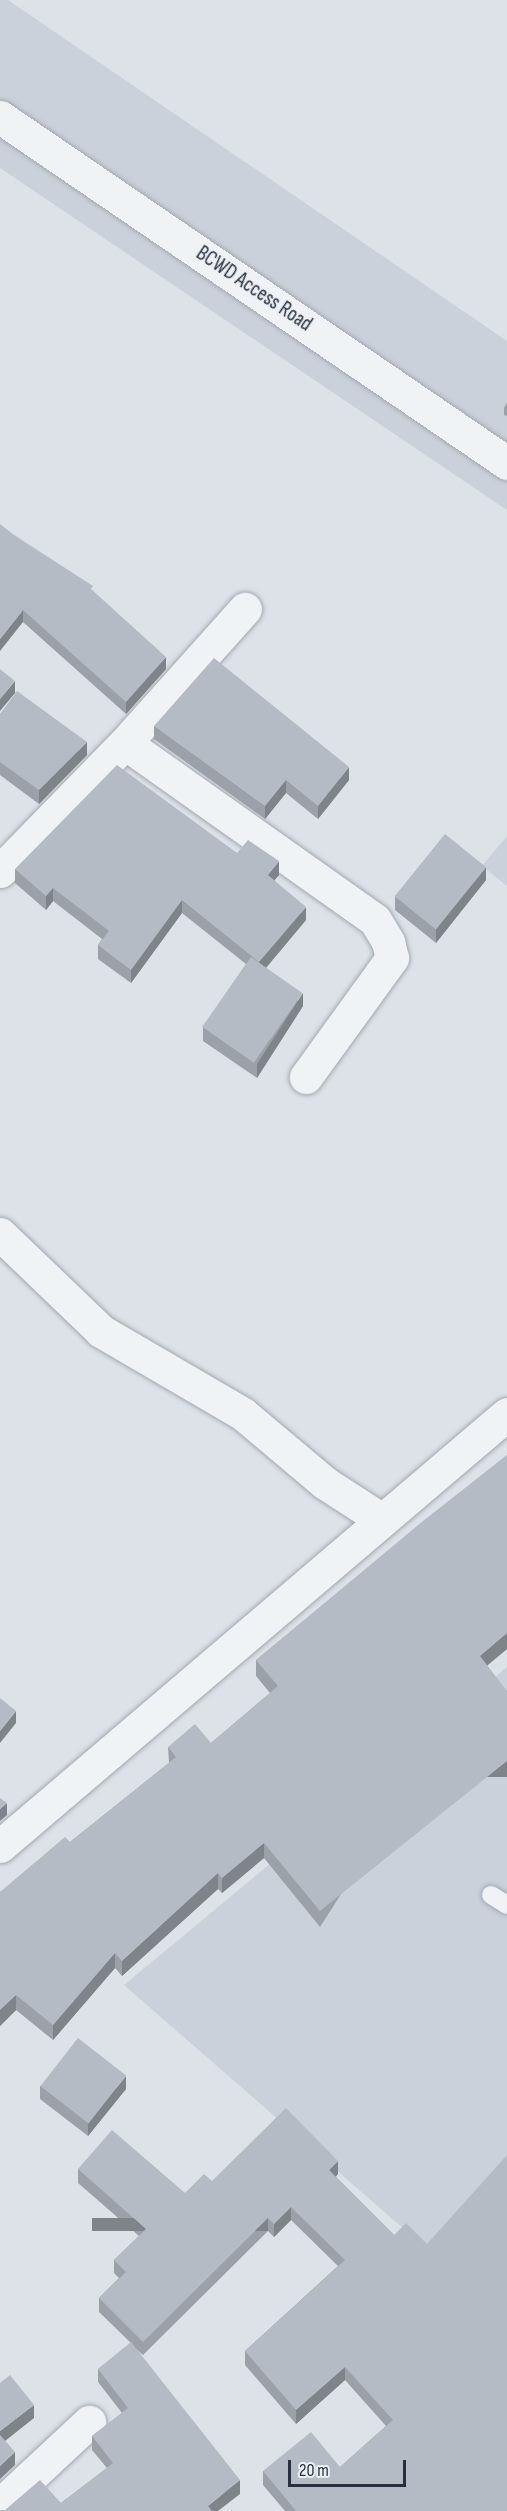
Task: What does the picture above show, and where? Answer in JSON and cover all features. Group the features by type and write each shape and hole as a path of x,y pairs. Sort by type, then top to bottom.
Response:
{"street":[{"name":"BCWD Access Road","path":"0,117 507,463"},
{"path":"0,871 125,743 245,609"},
{"path":"125,743 375,920 388,942 392,958 306,1077"},
{"path":"0,1234 101,1331 243,1414 325,1483 379,1518"},
{"path":"0,1846 379,1518 507,1414"},
{"path":"0,2505 89,2422"}],"lane":[{"path":"491,1895 507,1905"}],"shaded area":[{"path":"0,0 8,0 507,341 507,510 0,168"},
{"path":"507,836 507,886 482,866"},
{"path":"507,1667 507,2160 428,2250 124,1985"}],"building":[{"path":"0,524 93,586 91,589 166,657 126,702 23,610 0,639"},
{"path":"214,658 349,767 318,806 286,780 265,806 154,726"},
{"path":"0,669 15,681 0,699"},
{"path":"17,691 87,742 39,790 0,762 0,714"},
{"path":"117,765 237,853 248,840 279,861 268,875 306,907 259,962 182,900 131,970 98,945 109,931 53,888 46,896 15,869"},
{"path":"445,834 486,867 436,930 395,896"},
{"path":"251,957 303,993 254,1063 202,1027"},
{"path":"507,1455 507,1633 480,1656 507,1691 507,1761 320,1911 264,1843 222,1878 218,1873 122,1961 115,1953 53,2025 16,1995 0,2010 0,1892 65,1837 70,1842 176,1757 168,1747 195,1724 211,1743 278,1686 256,1660 423,1521"},
{"path":"0,1698 16,1711 0,1731"},
{"path":"0,1798 7,1803 0,1809"},
{"path":"78,2038 126,2076 89,2124 40,2086"},
{"path":"286,2108 338,2161 329,2170 394,2235 406,2223 427,2244 507,2155 507,2511 296,2511 263,2471 311,2432 340,2467 393,2420 345,2367 296,2410 245,2351 345,2260 291,2207 274,2224 268,2218 143,2342 99,2298 126,2272 114,2260 146,2229 78,2169 112,2130 185,2193 204,2174 212,2181"},
{"path":"131,2342 240,2480 208,2506 212,2511 0,2511 5,2510 40,2480 61,2503 113,2463 92,2436 128,2408 98,2369"},
{"path":"10,2375 34,2405 0,2431 0,2383"},
{"path":"0,2435 15,2452 0,2466"}]}
